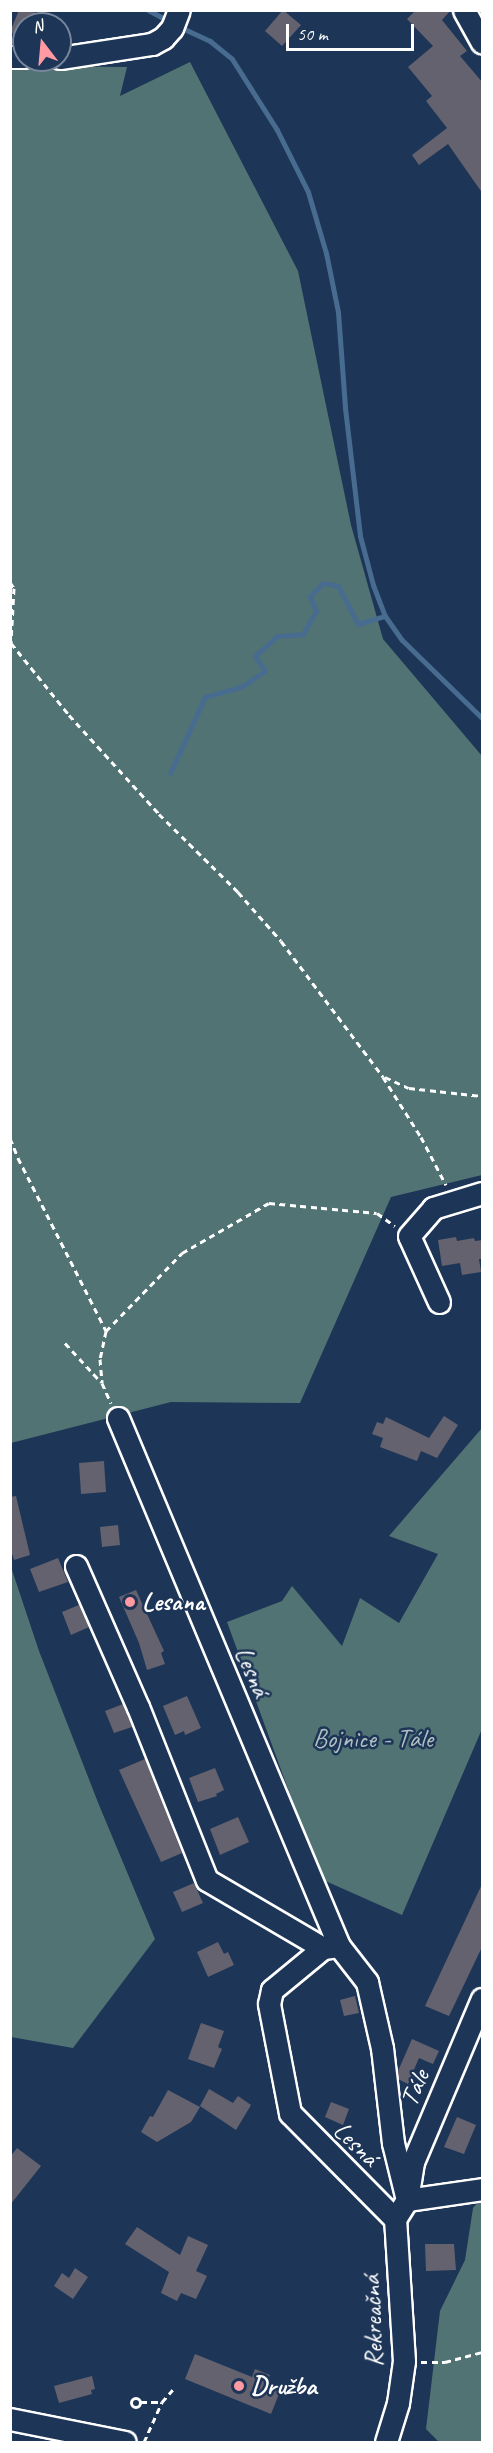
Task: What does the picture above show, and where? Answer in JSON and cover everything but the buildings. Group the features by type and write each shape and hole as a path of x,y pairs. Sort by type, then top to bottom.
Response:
{"street":[{"path":"464,10 483,42"},
{"path":"72,56 152,44 163,38 178,14"},
{"path":"439,1302 409,1236 433,1208 478,1194"},
{"name":"Lesná","path":"118,1418 331,1947"},
{"name":"Lesná","path":"76,1566 138,1707 207,1880 331,1947 367,1982 382,2048 393,2143 407,2200"},
{"name":"Lesná","path":"331,1947 272,1990 269,2004 290,2113 395,2219"},
{"name":"Tále","path":"407,2200 413,2162 483,1999"},
{"path":"395,2219 407,2200 483,2189"},
{"name":"Rekreačná","path":"386,2442 398,2403 404,2361 395,2219"},
{"path":"10,2419 125,2442"}],"path":[{"path":"10,582 14,588 11,643 69,715 159,814 238,892 281,940 383,1077 421,1137 445,1185 478,1194"},
{"path":"383,1077 410,1088 483,1096"},
{"path":"10,1138 106,1331"},
{"path":"65,1343 102,1383 100,1359 106,1331 182,1253 269,1203 377,1213 409,1236"},
{"path":"404,2361 445,2362 483,2352"},
{"path":"144,2442 162,2402 175,2387"},
{"path":"141,2402 162,2402"}],"green space":[{"path":"190,62 298,271 351,525 383,639 482,756 482,1175 391,1197 300,1403 171,1402 11,1443 11,66 12,72 72,72 72,67 127,67 120,96"},
{"name":"Bojnice - Tále","path":"482,1428 482,1729 402,1915 321,1879 227,1622 282,1601 292,1586 342,1646 360,1598 399,1623 438,1554 389,1536"},
{"path":"10,1564 39,1651 99,1805 155,1939 73,2048 11,2037"},
{"path":"482,2198 482,2442 439,2442 426,2429 440,2311 465,2260 473,2208"}],"waterway":[{"path":"148,10 165,19"},
{"path":"182,28 210,41 232,59 277,130 308,192 326,253 338,312 345,408 360,536 373,585 385,616 402,640 482,718"},
{"path":"170,773 205,697 241,687 265,671 255,656 277,636 303,634 316,611 310,596 323,583 338,586 358,624 385,616"}],"place":[{"name":"Lesana","path":"130,1602"},
{"name":"Družba","path":"239,2386"}]}
